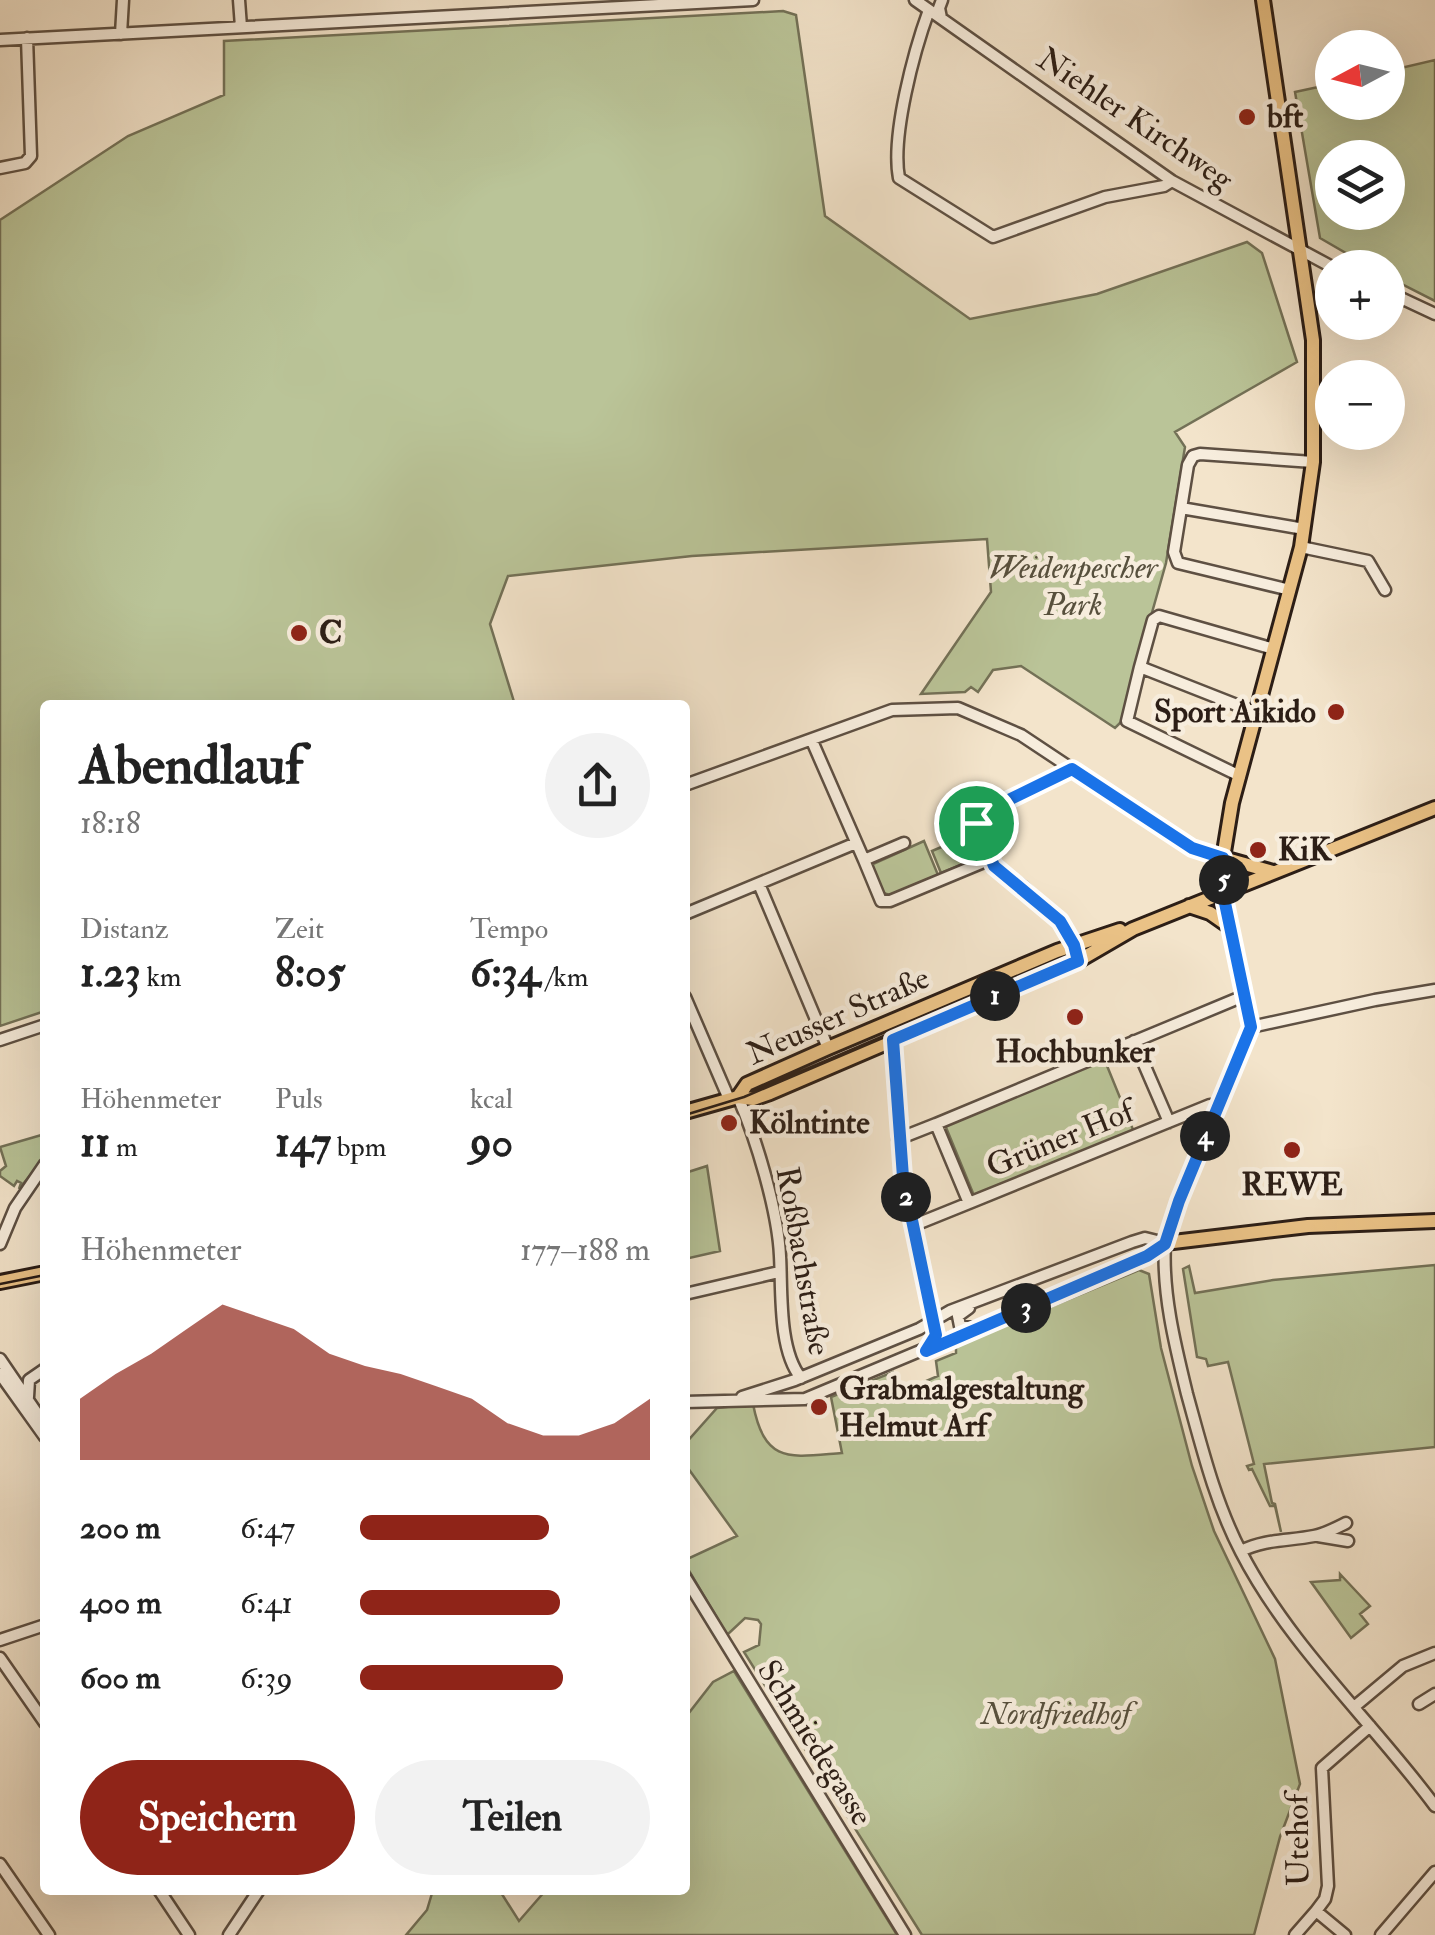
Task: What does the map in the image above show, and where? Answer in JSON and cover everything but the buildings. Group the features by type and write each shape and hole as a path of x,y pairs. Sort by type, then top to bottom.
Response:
{"main road":[{"path":"1263,0 1314,348 1313,462 1301,547 1240,776 1223,858 1223,892 1251,1027 1165,1244 1308,1226 1435,1221"},
{"name":"Neusser Straße","path":"690,1111 734,1098 753,1099 1078,961 1132,929 1435,808"},
{"path":"1223,858 1274,872"},
{"path":"1189,906 1210,912 1230,927"},
{"name":"Neusser Straße","path":"734,1098 747,1084 828,1048 1074,945 1132,929"},
{"path":"0,1280 40,1273"}],"street":[{"path":"121,34 123,0"},
{"path":"239,0 241,27"},
{"path":"0,40 616,3 753,0"},
{"name":"Niehler Kirchweg","path":"914,0 1172,181 1315,258"},
{"path":"941,18 942,0"},
{"path":"929,10 916,46 905,106 897,165 900,178 993,237 1105,197 1164,186 1172,181"},
{"path":"0,168 25,163 32,156 27,38"},
{"path":"1405,300 1435,314"},
{"path":"1290,590 1178,563 1174,552 1188,465 1195,455 1313,462"},
{"path":"1181,508 1304,529"},
{"path":"1301,547 1368,562 1385,590"},
{"path":"1240,776 1128,720 1140,668 1154,620 1159,616 1274,649"},
{"path":"1140,668 1257,713"},
{"path":"690,783 893,710 958,708 1021,735 1192,848 1223,858"},
{"path":"812,741 881,901 991,859"},
{"path":"1072,769 979,816 977,827 997,870 1022,886 1060,921 1078,961"},
{"path":"690,912 856,844"},
{"path":"864,860 904,844"},
{"path":"759,884 828,1048"},
{"path":"1251,1027 1435,990"},
{"name":"Grüner Hof","path":"898,1139 1246,995"},
{"name":"Roßbachstraße","path":"690,1009 753,1135 780,1256 790,1359 798,1379 797,1394 805,1399"},
{"path":"0,1040 40,1027"},
{"path":"893,1040 898,1139 936,1335 926,1351"},
{"name":"Grüner Hof","path":"1134,1041 1169,1122"},
{"path":"874,1049 893,1069"},
{"name":"Grüner Hof","path":"912,1226 1210,1105 1217,1107"},
{"name":"Grüner Hof","path":"936,1124 969,1203"},
{"path":"0,1244 15,1208 40,1171"},
{"path":"728,1400 798,1379 981,1298 1024,1286 1145,1238 1165,1244"},
{"path":"690,1402 805,1399 1147,1256 1165,1244"},
{"path":"1165,1244 1170,1315 1184,1382 1206,1465 1240,1552 1278,1613 1435,1806"},
{"path":"690,1293 779,1272"},
{"path":"980,1327 966,1328 958,1322 958,1316 981,1298"},
{"path":"932,1321 940,1330 960,1336"},
{"path":"0,1359 40,1417"},
{"path":"28,1398 29,1380 40,1373"},
{"path":"0,1374 40,1430"},
{"path":"1317,1536 1346,1524"},
{"path":"1240,1552 1254,1544 1317,1536 1348,1540"},
{"name":"Schmiedegasse","path":"690,1585 905,1935"},
{"path":"0,1640 40,1627"},
{"path":"1354,1707 1403,1666 1435,1654"},
{"path":"0,1658 40,1716"},
{"path":"1419,1704 1435,1694"},
{"name":"Utehof","path":"1316,1912 1328,1886 1322,1768 1370,1726"},
{"path":"0,1864 46,1931 31,1935"},
{"path":"1380,1935 1435,1872"},
{"path":"162,1895 190,1935"},
{"path":"230,1935 256,1895"},
{"path":"1295,1935 1316,1912 1345,1935"}],"green space":[{"name":"Weidenpescher Park","path":"783,11 796,15 825,216 970,319 1097,294 1247,242 1262,253 1297,362 1175,432 1185,447 1166,563 1121,722 1115,728 1021,666 993,670 978,692 971,687 965,692 921,694 991,592 987,539 692,556 508,576 490,624 513,700 40,700 40,1013 0,1026 0,220 128,136 224,95 224,41"},
{"path":"1435,60 1435,301 1405,286 1405,250 1341,250 1320,238 1319,230 1405,230 1405,140 1315,140 1315,209 1295,92 1315,88 1315,120 1405,120 1405,67"},
{"path":"972,834 980,852 978,858 941,873 932,851"},
{"path":"924,841 938,875 890,895 880,892 873,864"},
{"path":"1103,1056 1134,1132 975,1198 945,1125"},
{"path":"40,1135 40,1163 19,1189 21,1183 17,1181 14,1186 0,1176 6,1166 0,1147"},
{"path":"707,1166 720,1251 690,1258 690,1171"},
{"path":"1435,1265 1435,1447 1264,1464 1272,1503 1275,1504 1281,1532 1275,1506 1270,1506 1247,1466 1254,1464 1228,1362 1208,1366 1206,1359 1197,1357 1183,1269 1189,1266 1195,1293 1273,1280"},
{"name":"Nordfriedhof","path":"1139,1270 1149,1274 1161,1348 1192,1466 1214,1531 1275,1659 1300,1784 1280,1837 1254,1935 922,1935 744,1652 759,1645 761,1624 745,1618 727,1635 690,1572 690,1558 737,1536 690,1471 690,1438 717,1408 753,1404 765,1438 782,1453 842,1453 831,1397 893,1372 903,1391 938,1376 936,1361 956,1353 956,1346"},
{"path":"1340,1574 1370,1606 1360,1614 1368,1624 1351,1638 1311,1582 1340,1580"},
{"path":"734,1671 897,1935 406,1935 427,1910 432,1895 503,1895 519,1921 542,1895 690,1895 690,1712 713,1682"}],"tram line":[{"path":"690,1113 744,1097 1052,966"},
{"path":"0,1284 40,1276"}],"place":[{"name":"bft","path":"1247,117"},
{"name":"C","path":"299,633"},
{"name":"Sport Aikido","path":"1336,712"},
{"name":"KiK","path":"1258,850"},
{"name":"Hochbunker","path":"1075,1017"},
{"name":"Kölntinte","path":"729,1123"},
{"name":"REWE","path":"1292,1150"},
{"name":"Grabmalgestaltung Helmut Arf","path":"819,1407"}],"route":[{"path":"1072,769 1196,851 1223,858 1223,892 1251,1027 1165,1244 1147,1256 926,1351 936,1335 903,1177 893,1040 1078,961 1079,956 1060,921 1022,886 997,870 976,823 982,813 1072,769"}]}
